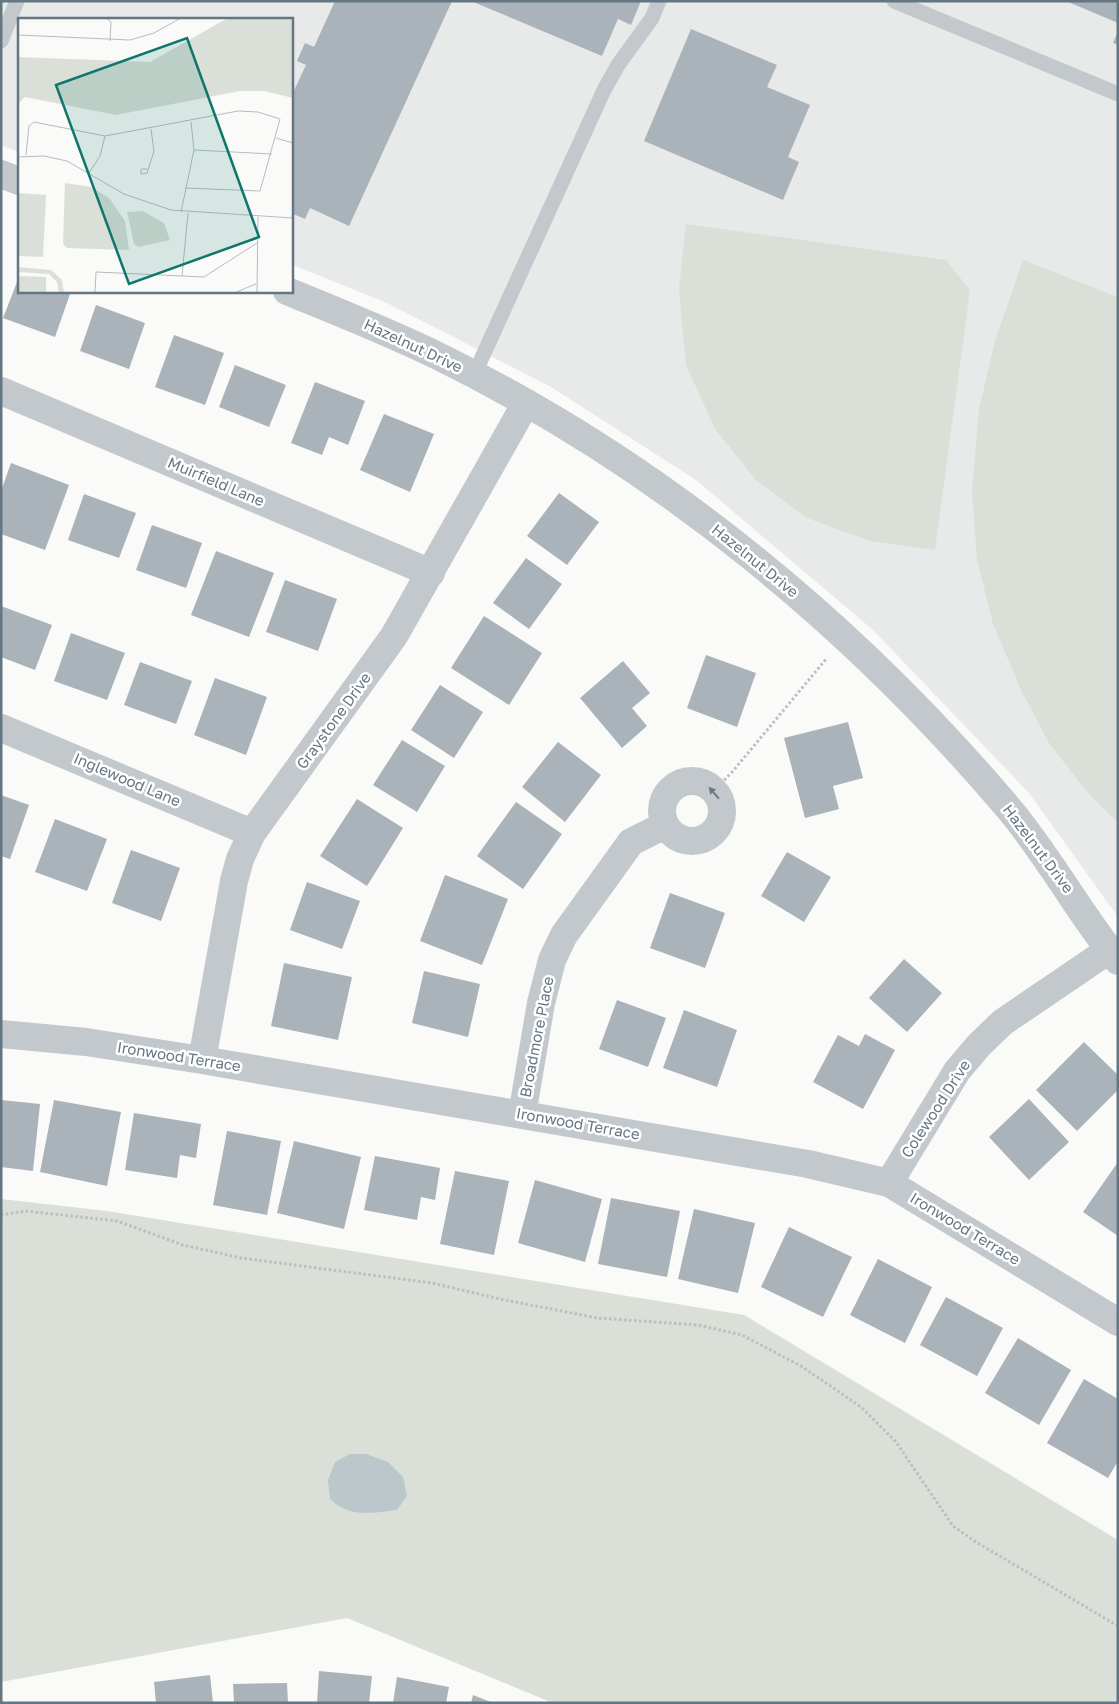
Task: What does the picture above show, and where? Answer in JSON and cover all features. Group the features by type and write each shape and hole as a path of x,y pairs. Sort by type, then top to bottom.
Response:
{"street":[{"path":"1,174 18,181"},
{"name":"Hazelnut Drive","path":"289,292 387,333 474,375 526,403 596,444 696,512 783,583 845,637 906,696 1012,812 1113,956"},
{"name":"Muirfield Lane","path":"1,391 431,573"},
{"name":"Graystone Drive","path":"202,1060 234,881 240,859 252,833 394,636 526,403"},
{"name":"Inglewood Lane","path":"1,728 252,833"},
{"path":"692,781 704,784 714,791 720,800 721,820 709,836 689,842 671,834 665,825 661,814 663,801 670,790 680,784 692,781"},
{"name":"Broadmore Place","path":"522,1115 541,1003 552,960 564,935 631,842 665,825"},
{"name":"Colewood Drive","path":"889,1183 957,1071 979,1045 1003,1022 1113,956"},
{"name":"Ironwood Terrace","path":"1,1034 86,1042 202,1060 808,1164 889,1183 1118,1322"}],"lane":[{"path":"1,42 17,1"},
{"path":"474,375 604,90 618,65 652,18 658,1"},
{"path":"894,1 1118,94"}],"path":[{"path":"714,791 733,771 845,637"},
{"path":"1,1215 25,1211 117,1221 183,1245 241,1258 432,1282 500,1299 597,1318 698,1325 742,1335 801,1366 861,1407 896,1442 953,1526 976,1542 1118,1626"}],"shaded area":[{"path":"1,1 1118,1 1118,917 1029,793 873,630 696,480 551,387 389,304 292,264 292,18 18,18 18,152 1,145"},
{"path":"686,224 946,260 970,290 935,550 870,541 807,518 756,480 715,429 686,365 679,289"},
{"path":"1023,260 1118,297 1118,823 1087,792 1049,743 1022,692 993,624 977,559 972,491 979,409 995,341"},
{"path":"1,1199 107,1211 744,1315 1118,1540 1118,1703 553,1703 347,1618 1,1682"},
{"path":"350,1454 366,1454 388,1462 403,1477 407,1496 397,1510 370,1513 353,1512 330,1499 328,1480 335,1462"}],"building":[{"path":"335,1 452,1 349,226 310,208 305,219 292,213 292,95 306,65 297,61 305,43 314,47"},
{"path":"471,1 641,1 631,25 618,19 602,56"},
{"path":"1066,1 1118,1 1118,23"},
{"path":"691,29 777,65 767,87 810,105 788,157 799,162 783,200 644,141"},
{"path":"1118,31 1118,45 1113,43"},
{"path":"18,280 18,292 65,292 70,294 55,337 3,318"},
{"path":"96,305 145,323 129,369 80,351"},
{"path":"174,335 224,353 205,405 155,387"},
{"path":"235,365 286,385 269,427 219,407"},
{"path":"315,382 365,401 348,445 329,437 322,455 291,443"},
{"path":"384,414 434,434 410,492 360,470"},
{"path":"11,463 69,485 45,550 1,534 1,491"},
{"path":"559,493 599,522 567,565 527,536"},
{"path":"84,494 136,513 119,558 68,540"},
{"path":"152,525 202,543 186,588 136,570"},
{"path":"216,551 274,573 249,637 191,615"},
{"path":"526,558 562,584 529,629 493,603"},
{"path":"285,580 337,599 318,651 266,632"},
{"path":"1,606 52,625 35,670 1,657"},
{"path":"484,616 542,653 509,705 451,668"},
{"path":"71,633 125,653 107,700 54,681"},
{"path":"706,655 756,673 737,727 687,708"},
{"path":"623,661 650,693 632,708 647,726 622,748 580,698"},
{"path":"140,662 192,681 176,724 124,705"},
{"path":"215,678 267,697 246,755 194,735"},
{"path":"440,685 483,712 454,758 411,730"},
{"path":"848,722 863,778 833,786 839,809 805,818 784,738"},
{"path":"402,740 445,766 417,812 373,785"},
{"path":"558,742 601,775 565,822 522,787"},
{"path":"1,795 29,805 10,859 1,856"},
{"path":"357,799 403,828 367,886 320,856"},
{"path":"516,802 562,834 523,889 477,856"},
{"path":"55,819 107,839 87,891 35,872"},
{"path":"131,850 180,868 161,921 112,903"},
{"path":"787,852 831,877 804,922 761,896"},
{"path":"445,875 508,899 482,965 420,941"},
{"path":"307,882 360,901 342,949 290,930"},
{"path":"670,893 725,913 705,968 650,948"},
{"path":"904,959 942,993 907,1032 869,998"},
{"path":"284,963 352,977 338,1040 271,1026"},
{"path":"424,971 480,984 468,1037 412,1023"},
{"path":"617,1000 666,1018 648,1067 599,1049"},
{"path":"684,1010 737,1030 717,1087 663,1068"},
{"path":"865,1034 895,1050 863,1109 813,1082 838,1035 859,1046"},
{"path":"1084,1042 1118,1075 1118,1090 1077,1131 1036,1090"},
{"path":"1029,1099 1069,1142 1029,1180 989,1137"},
{"path":"1,1100 40,1104 33,1171 1,1167"},
{"path":"54,1100 121,1112 107,1186 40,1172"},
{"path":"134,1113 201,1124 196,1158 180,1155 177,1178 125,1170"},
{"path":"227,1131 281,1141 267,1215 213,1205"},
{"path":"294,1141 361,1157 344,1229 277,1213"},
{"path":"375,1156 440,1168 435,1200 421,1197 417,1220 364,1210"},
{"path":"1118,1162 1118,1236 1083,1212"},
{"path":"455,1171 509,1181 494,1255 440,1244"},
{"path":"535,1180 602,1199 585,1262 518,1243"},
{"path":"611,1198 680,1211 667,1277 598,1264"},
{"path":"694,1209 755,1223 738,1293 678,1279"},
{"path":"789,1227 852,1257 823,1317 761,1287"},
{"path":"878,1259 932,1287 905,1343 850,1315"},
{"path":"946,1297 1003,1328 977,1376 920,1345"},
{"path":"1018,1338 1071,1370 1039,1425 985,1393"},
{"path":"1084,1379 1118,1399 1118,1461 1108,1478 1047,1443"},
{"path":"319,1671 372,1676 369,1703 317,1703"},
{"path":"210,1675 213,1703 156,1703 154,1682"},
{"path":"397,1677 449,1687 446,1703 393,1703"},
{"path":"287,1683 288,1703 234,1703 233,1684"},
{"path":"473,1695 493,1703 471,1703"}]}
